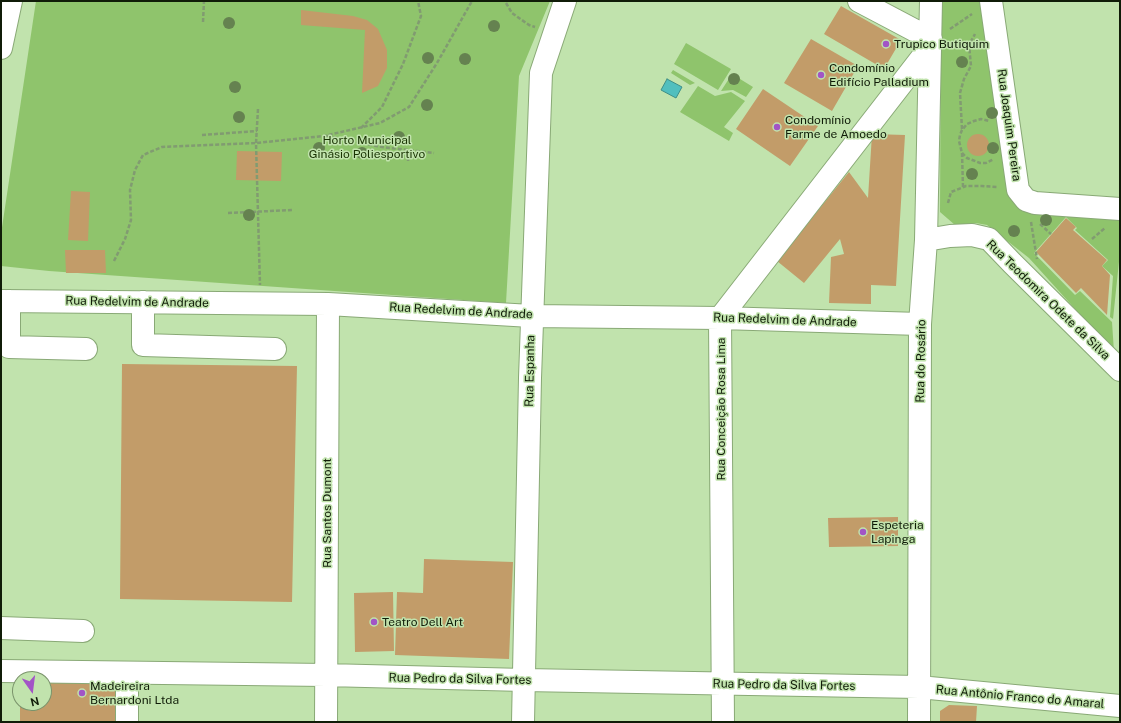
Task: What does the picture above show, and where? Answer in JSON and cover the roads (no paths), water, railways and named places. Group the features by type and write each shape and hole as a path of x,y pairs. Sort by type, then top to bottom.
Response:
{"street":[{"path":"1,48 11,1"},
{"name":"Rua Espanha","path":"523,722 531,316 541,73 566,1"},
{"path":"720,318 936,39 859,1"},
{"name":"Rua do Rosário","path":"919,722 920,324 926,240 936,39 931,1"},
{"name":"Rua Joaquim Pereira","path":"984,5 1018,190 1026,200 1035,203 1120,209"},
{"name":"Rua Teodomira Odete da Silva","path":"926,240 950,236 972,235 989,239 1120,370"},
{"path":"5,301 9,347 86,349"},
{"name":"Rua Redelvim de Andrade","path":"5,301 328,304 531,316 720,318 920,324"},
{"path":"143,302 143,345 275,349"},
{"name":"Rua Santos Dumont","path":"326,722 328,304"},
{"name":"Rua Conceição Rosa Lima","path":"720,318 723,722"},
{"path":"1,628 83,631"},
{"name":"Rua Pedro da Silva Fortes","path":"1,671 128,674 326,675 919,687"},
{"path":"127,722 128,674"},
{"name":"Rua Antônio Franco do Amaral","path":"919,687 1120,706"}],"water":[{"path":"667,79 682,87 676,98 661,90"}],"place":[{"name":"Trupico Butiquim","path":"886,44"},
{"name":"Condomínio Edifício Palladium","path":"821,75"},
{"name":"Condomínio Farme de Amoedo","path":"777,127"},
{"name":"Espeteria Lapinga","path":"863,532"},
{"name":"Teatro Dell Art","path":"374,622"},
{"name":"Madeireira Bernardoni Ltda","path":"82,693"}],"park label":[{"name":"Horto Municipal Ginásio Poliesportivo","path":"367,147"}]}
